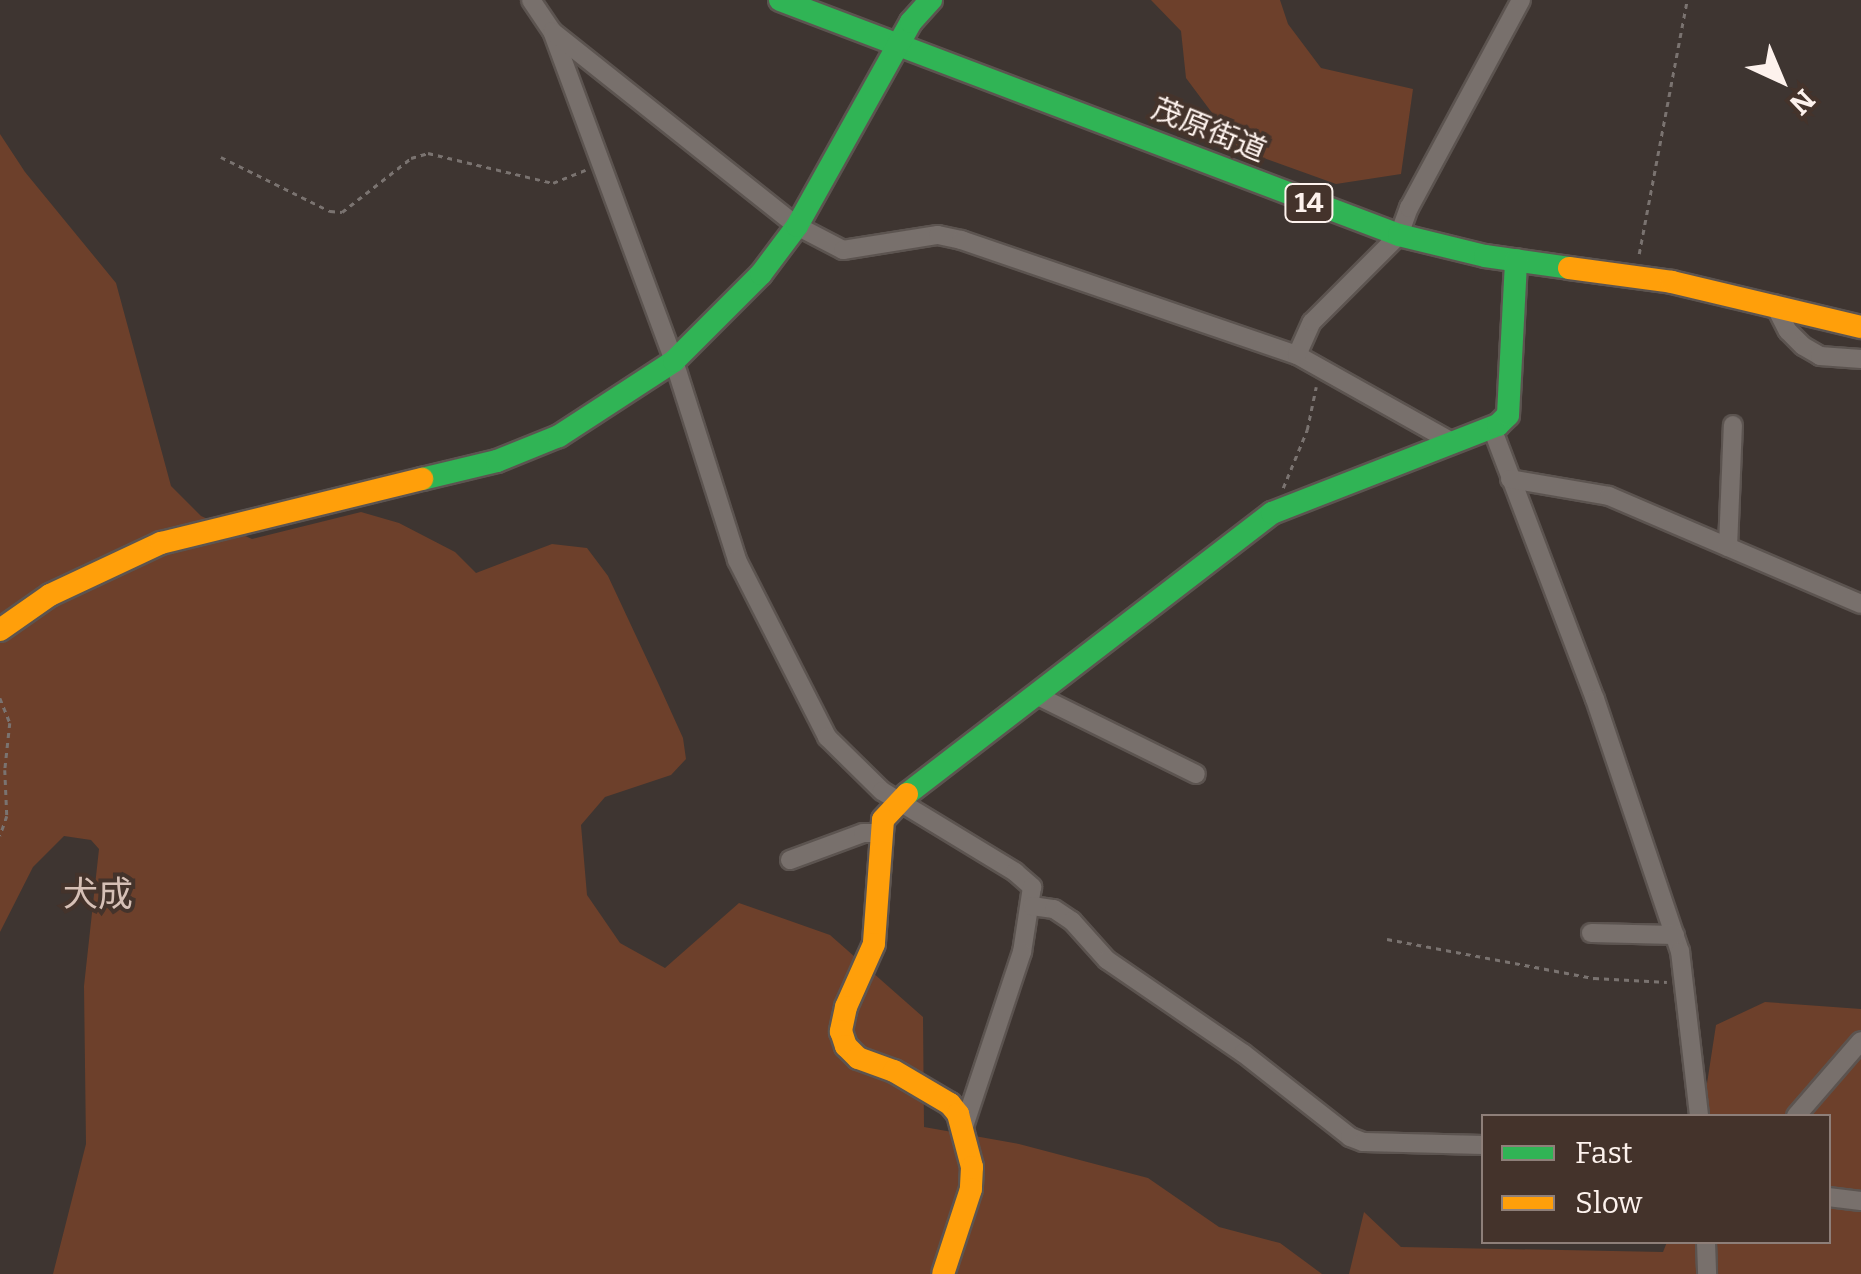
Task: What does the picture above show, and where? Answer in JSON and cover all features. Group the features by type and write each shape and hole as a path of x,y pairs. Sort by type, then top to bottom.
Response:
{"street":[{"path":"530,0 552,31 674,362 737,560 827,737 882,791 901,799 1032,887 1022,952 963,1129"},
{"name":"茂原街道","path":"780,0 897,47 1179,148 1318,207 1400,235 1516,260 1635,275 1861,327"},
{"path":"0,630 50,595 162,543 498,462 560,436 674,362 761,274 797,226 897,47 930,0"},
{"path":"1297,355 1312,322 1400,235 1410,208 1521,0"},
{"path":"552,31 797,226 842,250 938,235 961,240 1297,355 1450,440"},
{"path":"944,1274 971,1189 972,1167 963,1129 950,1104 894,1071 858,1058 846,1046 841,1031 846,1007 874,944 879,833 890,808 1272,513 1450,440 1492,428 1508,415 1516,260"},
{"path":"1774,304 1788,331 1802,346 1820,356 1861,359"},
{"path":"1728,547 1733,425"},
{"path":"1492,428 1595,699 1676,935 1699,1114"},
{"path":"1510,479 1608,496 1861,604"},
{"path":"1038,696 1196,774"},
{"path":"790,860 862,833 879,833"},
{"path":"1032,906 1054,909 1072,921 1107,960 1244,1052 1350,1136 1363,1142 1481,1144"},
{"path":"1592,933 1676,935"},
{"path":"1798,1114 1861,1040"},
{"path":"1831,1197 1861,1202"},
{"path":"1706,1244 1707,1274"}],"path":[{"path":"1635,275 1687,0"},
{"path":"222,157 330,211 342,212 411,158 428,153 554,183 600,162"},
{"path":"1272,513 1307,430 1320,371"},
{"path":"0,698 10,722 7,816 0,836"},
{"path":"1388,939 1594,978 1684,982"}],"shaded area":[{"path":"1151,0 1280,0 1288,24 1321,68 1413,89 1401,174 1336,184 1239,149 1186,78 1181,31"},
{"path":"0,134 25,172 116,283 171,486 201,516 252,539 361,512 399,523 455,552 476,573 552,544 587,548 608,576 683,738 686,759 671,775 605,797 581,825 587,895 620,943 665,968 739,903 830,935 923,1017 924,1127 1019,1144 1148,1178 1219,1227 1280,1243 1322,1274 53,1274 86,1144 84,986 99,849 91,840 64,836 33,867 0,932"},
{"path":"1765,1002 1861,1009 1861,1274 1349,1274 1364,1212 1401,1247 1663,1252 1666,1244 1831,1244 1831,1114 1702,1114 1716,1025"}],"traffic: fast":[{"path":"780,0 1399,235 1485,256 1569,268"},
{"path":"422,479 497,461 559,436 674,361 761,274 797,226 911,22 931,0"},
{"path":"907,794 1272,513 1498,425 1508,415 1516,260"}],"traffic: slow":[{"path":"1569,268 1672,282 1861,327"},
{"path":"0,630 50,595 161,543 422,479"},
{"path":"907,794 883,820 874,944 846,1007 841,1031 846,1046 858,1058 894,1071 950,1104 958,1114 972,1167 971,1189 943,1274"}],"district":[{"name":"犬成","path":"98,894"}]}
